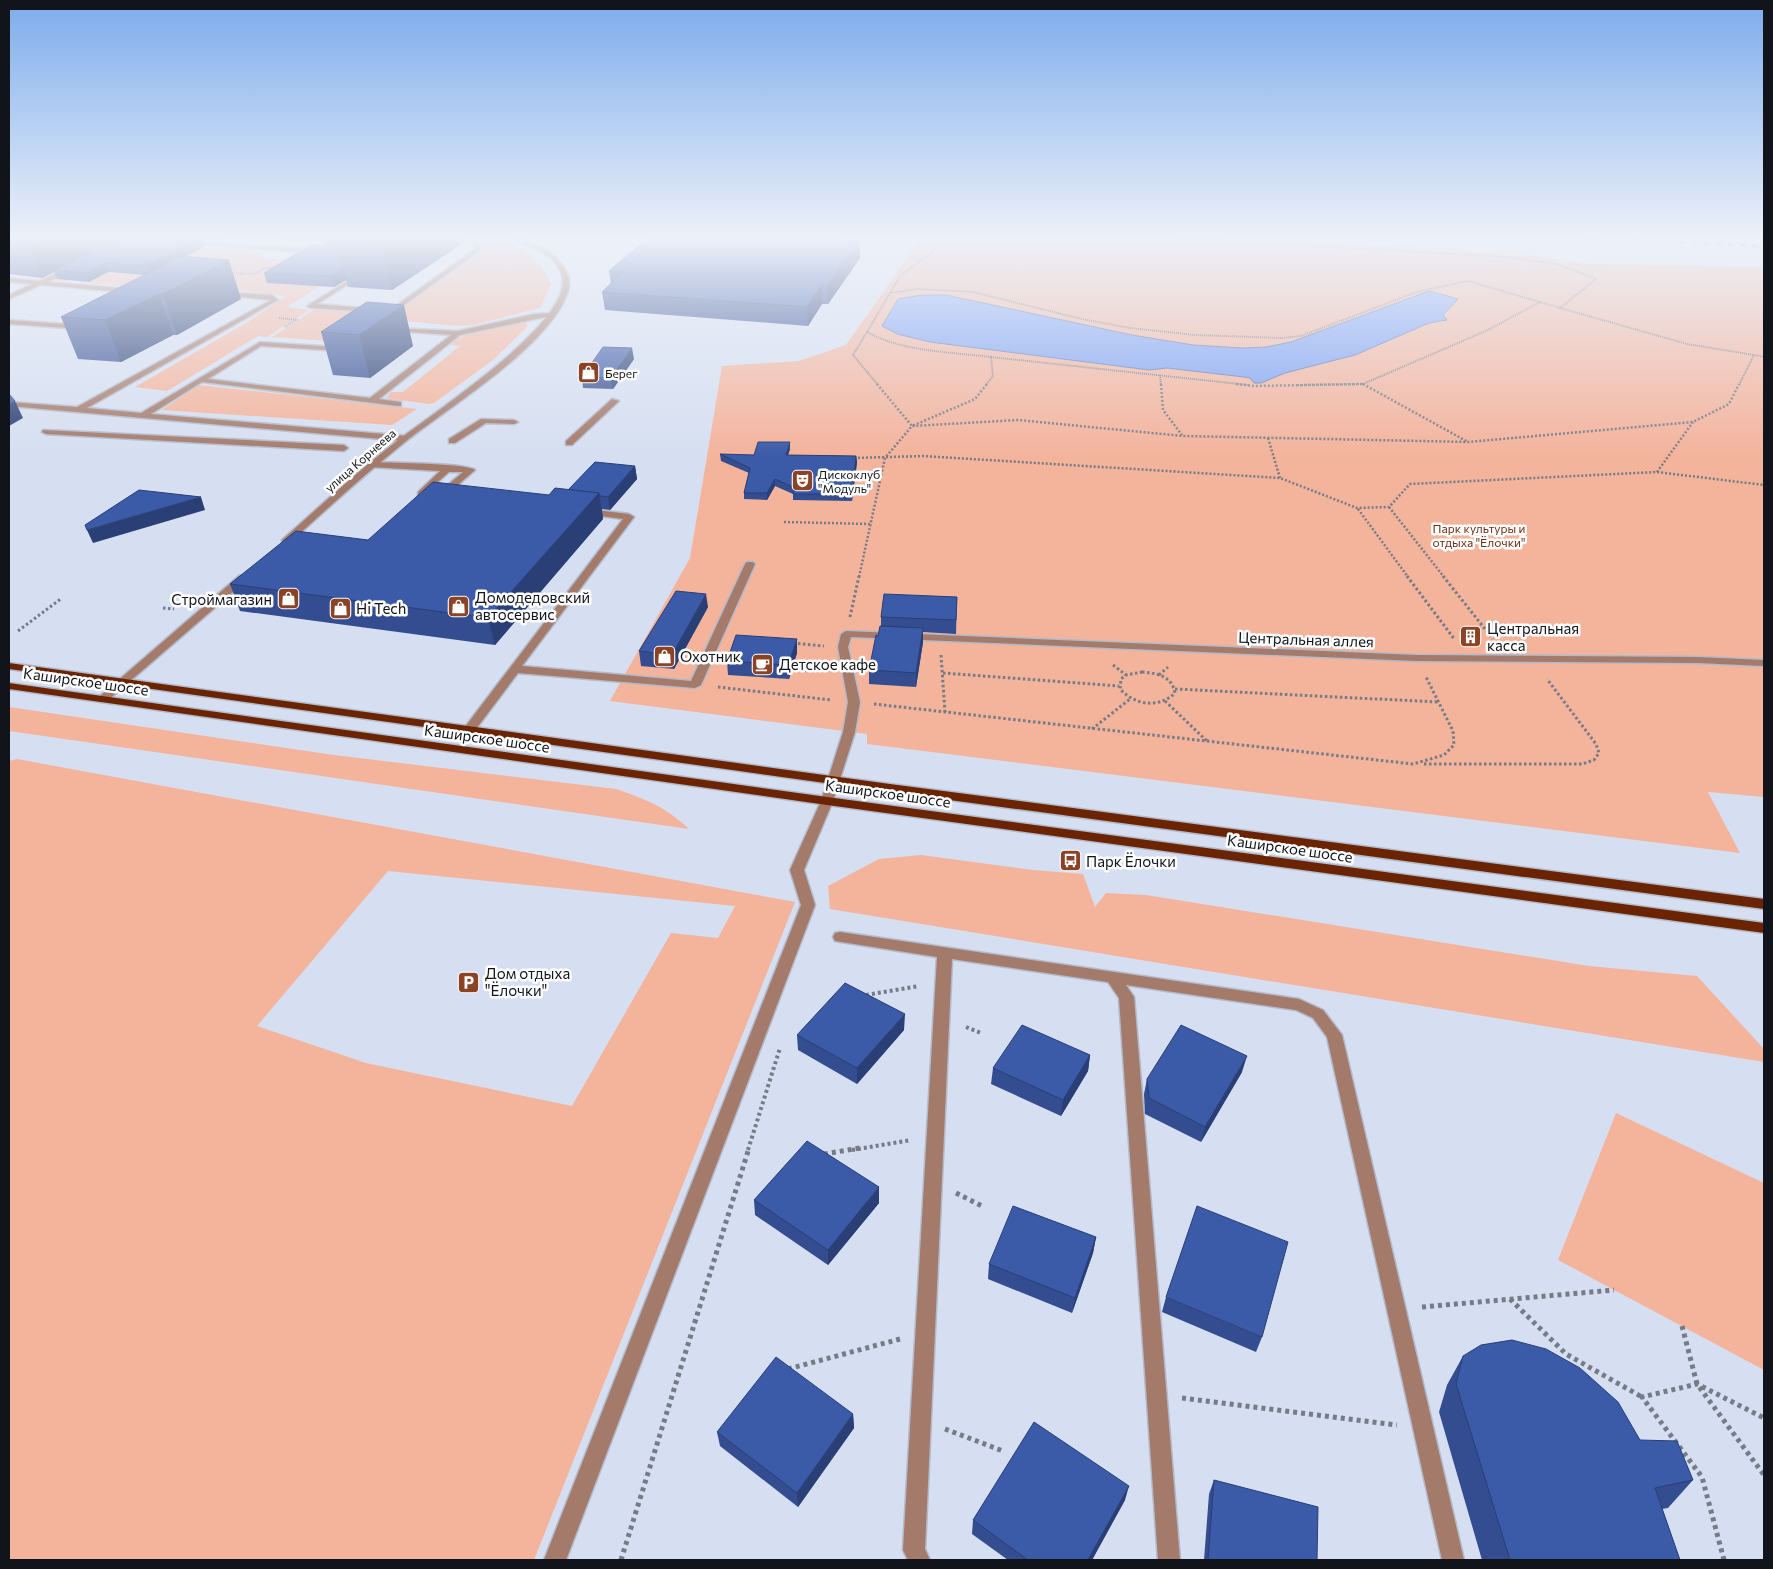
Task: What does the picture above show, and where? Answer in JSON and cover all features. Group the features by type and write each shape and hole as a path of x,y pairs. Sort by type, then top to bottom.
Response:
{"main road":[{"name":"Каширское шоссе","path":"9,666 834,780 1764,904"},
{"name":"Каширское шоссе","path":"9,686 827,801 1764,928"}],"street":[{"path":"78,410 257,310"},
{"path":"369,310 391,312 393,310"},
{"name":"улица Корнеева","path":"275,551 404,438 514,357 554,310"},
{"path":"387,327 458,334 534,316 552,314"},
{"path":"9,322 85,327"},
{"path":"373,400 458,334"},
{"path":"143,415 260,344 339,349 347,344"},
{"path":"201,380 398,404"},
{"path":"569,443 615,402"},
{"path":"9,404 404,438"},
{"path":"452,441 484,421 514,422"},
{"path":"46,432 344,448"},
{"path":"372,465 471,470 433,502"},
{"path":"414,500 448,468"},
{"path":"469,730 628,517 580,512"},
{"path":"514,670 695,685 750,564"},
{"path":"103,699 252,571"},
{"path":"555,1560 808,904 797,870 827,801 849,732 854,702 843,647 846,634"},
{"name":"Центральная аллея","path":"846,634 940,640 1416,658 1698,660 1764,663"},
{"path":"840,937 1299,1005 1318,1014 1334,1035 1453,1560"},
{"path":"919,1560 914,1550 945,953"},
{"path":"1112,977 1126,997 1169,1560"}],"path":[{"path":"260,344 310,310"},
{"path":"880,310 853,355 912,426"},
{"path":"1050,310 1076,318 1134,329 1277,338 1302,336 1370,310"},
{"path":"867,332 876,337 895,342 991,357 1255,386 1363,384 1488,330 1525,310"},
{"path":"1568,310 1687,344 1764,357"},
{"path":"912,426 1018,420 1183,436 1468,442 1693,422 1729,404 1754,355"},
{"path":"846,634 885,458 912,426 975,399 994,376 991,357"},
{"path":"1160,375 1163,410 1183,436"},
{"path":"1363,384 1468,442"},
{"path":"1657,472 1693,422"},
{"path":"1268,438 1280,478"},
{"path":"848,458 923,456 1280,478 1357,508 1389,507 1410,484 1657,472 1764,485"},
{"path":"1389,507 1508,660"},
{"path":"1357,508 1469,659"},
{"path":"784,522 870,524"},
{"path":"18,631 62,598"},
{"path":"163,608 178,610"},
{"path":"940,640 945,712"},
{"path":"785,642 843,647"},
{"path":"1413,764 1444,755 1454,745 1453,731 1416,658"},
{"path":"695,685 1413,764 1582,764 1594,760 1598,753 1596,744 1532,660"},
{"path":"1150,672 1167,678 1175,689 1171,698 1165,701 1148,703 1130,699 1124,694 1120,686 1121,679 1126,675 1150,672"},
{"path":"943,673 1120,686"},
{"path":"1175,689 1438,702"},
{"path":"1092,729 1130,699"},
{"path":"1165,701 1209,742"},
{"path":"856,997 943,982"},
{"path":"621,1560 781,1046"},
{"path":"818,1155 936,1136"},
{"path":"1397,1310 1614,1290"},
{"path":"1509,1299 1566,1354 1642,1397 1702,1477 1724,1560"},
{"path":"1682,1326 1697,1384 1764,1474"},
{"path":"777,1372 926,1332"},
{"path":"1561,1360 1566,1354"},
{"path":"1642,1397 1697,1384 1764,1418"},
{"path":"1157,1395 1423,1428"},
{"path":"921,1420 1003,1451"}],"green space":[{"path":"265,310 309,310 267,337 258,336 167,391 135,387"},
{"path":"313,310 382,314 343,342 272,337"},
{"path":"397,310 531,310 473,325 457,326 384,319"},
{"name":"Парк культуры и отдыха \"Ёлочки\"","path":"870,310 1764,310 1764,797 1708,792 1740,853 867,744 867,734 610,701 690,558 722,366 799,361 846,345"},
{"path":"516,322 526,323 528,326 493,360 434,403 428,404 386,398 391,392 403,392 460,346 449,344 467,334"},
{"path":"199,385 417,409 392,425 162,410"},
{"path":"9,707 334,755 616,789 655,804 689,829 9,731"},
{"path":"17,759 795,902 534,1560 9,1560 9,761","holes":["388,871 735,906 718,938 671,933 572,1106 366,1063 257,1026"]},
{"path":"921,855 1033,870 1083,874 1095,907 1106,893 1146,895 1589,966 1697,976 1764,1049 1764,1062 830,909 828,886 879,859"},
{"path":"1616,1113 1764,1183 1764,1370 1558,1260"}],"water":[{"path":"891,310 1017,310 1132,335 1193,345 1242,348 1266,347 1291,342 1377,310 1447,310 1443,315 1447,320 1429,323 1355,355 1285,373 1261,383 1254,383 1250,378 1244,377 1167,368 1149,370 930,342 897,334 882,326"}],"building":[{"path":"74,310 125,310 105,320 61,317"},
{"path":"354,310 396,310 359,335 321,332"},
{"path":"603,347 632,348 611,378 582,377"},
{"path":"9,394 15,401 9,405"},
{"name":"Дискоклуб \"Модуль\"","path":"758,442 790,442 786,455 856,456 852,494 793,494 795,488 775,479 767,493 744,493 750,468 720,454 754,455"},
{"path":"595,462 635,466 608,497 600,496 599,493 568,490"},
{"path":"433,482 549,495 555,488 599,493 488,618 230,584 296,531 368,540"},
{"path":"139,490 201,497 87,530 85,525"},
{"path":"676,591 706,594 672,655 639,651"},
{"path":"884,594 957,597 956,620 881,617"},
{"path":"880,626 923,628 916,673 869,670 876,635 878,636"},
{"path":"736,635 797,639 788,665 727,661"},
{"path":"845,983 905,1014 857,1068 797,1035"},
{"path":"1022,1025 1090,1055 1063,1100 993,1068"},
{"path":"1181,1025 1247,1056 1205,1127 1149,1098 1147,1079"},
{"path":"807,1141 879,1187 828,1250 754,1200"},
{"path":"1013,1206 1096,1237 1075,1298 989,1264"},
{"path":"1197,1206 1288,1242 1262,1337 1166,1297"},
{"path":"1512,1340 1546,1349 1580,1368 1618,1402 1640,1440 1677,1441 1693,1480 1655,1488 1680,1560 1510,1560 1456,1384 1463,1356 1481,1345"},
{"path":"776,1357 853,1414 797,1493 717,1432"},
{"path":"1034,1422 1129,1486 1088,1560 1028,1560 973,1520"},
{"path":"1214,1480 1318,1507 1317,1560 1208,1560"}],"place":[{"name":"Берег","path":"589,373"},
{"name":"Дискоклуб \"Модуль\"","path":"802,481"},
{"name":"Строймагазин","path":"288,599"},
{"name":"Домодедовский автосервис","path":"459,606"},
{"name":"Hi Tech","path":"340,608"},
{"name":"Центральная касса","path":"1471,637"},
{"name":"Охотник","path":"664,656"},
{"name":"Детское кафе","path":"763,664"},
{"name":"Парк Ёлочки","path":"1070,861"},
{"name":"Дом отдыха \"Ёлочки\"","path":"469,982"}]}
